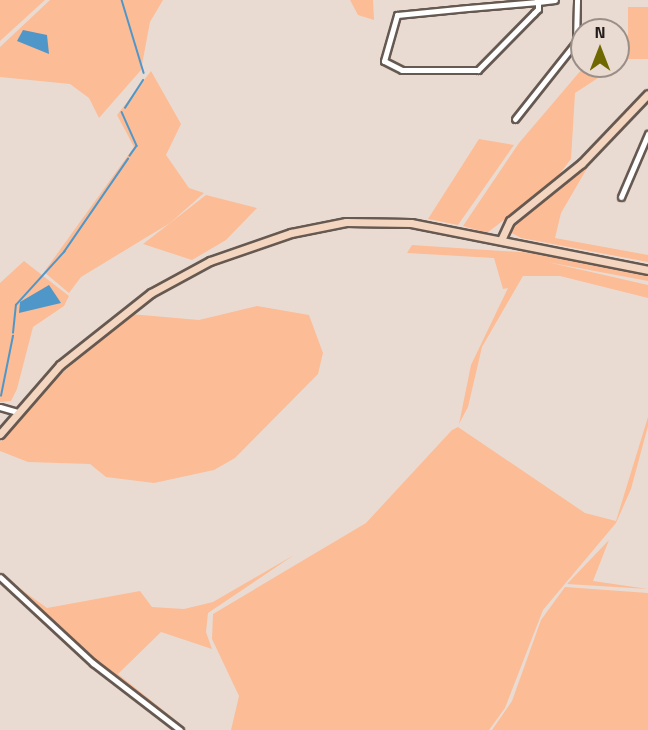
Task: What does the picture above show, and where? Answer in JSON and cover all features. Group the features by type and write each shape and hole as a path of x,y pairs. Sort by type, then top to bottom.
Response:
{"main road":[{"path":"501,240 510,221 582,163 648,94"},
{"path":"0,434 60,365 152,293 210,261 271,239 378,221 436,226 648,270"}],"street":[{"path":"537,1 534,14 478,70 389,67 383,54 397,15 537,1 555,0"},
{"path":"515,119 576,42 577,0"},
{"path":"621,197 648,134"},
{"path":"0,407 18,412"},
{"path":"0,577 86,657 180,730"}],"shaded area":[{"path":"0,0 45,0 0,41"},
{"path":"50,0 163,0 150,22 141,70 99,118 89,98 70,84 0,77 0,47"},
{"path":"350,0 373,0 374,20 358,15"},
{"path":"628,7 648,7 648,59 630,59"},
{"path":"151,71 181,124 166,155 189,188 204,193 170,223 81,277 69,293 44,272 134,147 117,115"},
{"path":"574,78 598,78 575,93 571,159 554,181 487,233 463,226 519,143"},
{"path":"479,139 514,145 458,225 428,219"},
{"path":"593,158 561,213 555,238 648,255 648,262 521,238 510,232 512,224"},
{"path":"206,195 257,208 226,240 192,260 143,244"},
{"path":"412,245 534,253 648,275 648,281 547,262 648,285 648,298 560,276 523,276 482,347 468,407 459,424 471,365 508,288 503,289 494,258 407,253"},
{"path":"24,261 69,296 64,306 33,327 17,389 11,401 0,402 0,283"},
{"path":"257,306 309,315 323,353 318,374 235,458 214,470 154,483 106,477 90,464 28,462 0,451 0,442 39,393 130,314 199,320"},
{"path":"648,417 648,426 631,489 616,523 543,610 505,708 489,730 231,730 239,696 212,639 213,614 366,523 452,430 458,427 585,513 616,521"},
{"path":"609,540 593,581 648,589 567,584"},
{"path":"294,555 208,613 206,632 212,649 161,632 118,674 188,730 91,659 0,574 47,608 140,591 152,607 184,609 213,602"},
{"path":"565,587 648,593 648,730 492,730 512,701 541,620"}],"water":[{"path":"23,30 47,35 49,54 17,41"},
{"path":"49,285 61,303 19,313 20,302"}],"waterway":[{"path":"122,0 144,73"},
{"path":"125,108 143,80"},
{"path":"122,112 137,146 130,156"},
{"path":"13,333 16,305 64,252 128,159"},
{"path":"1,396 13,336"}]}
